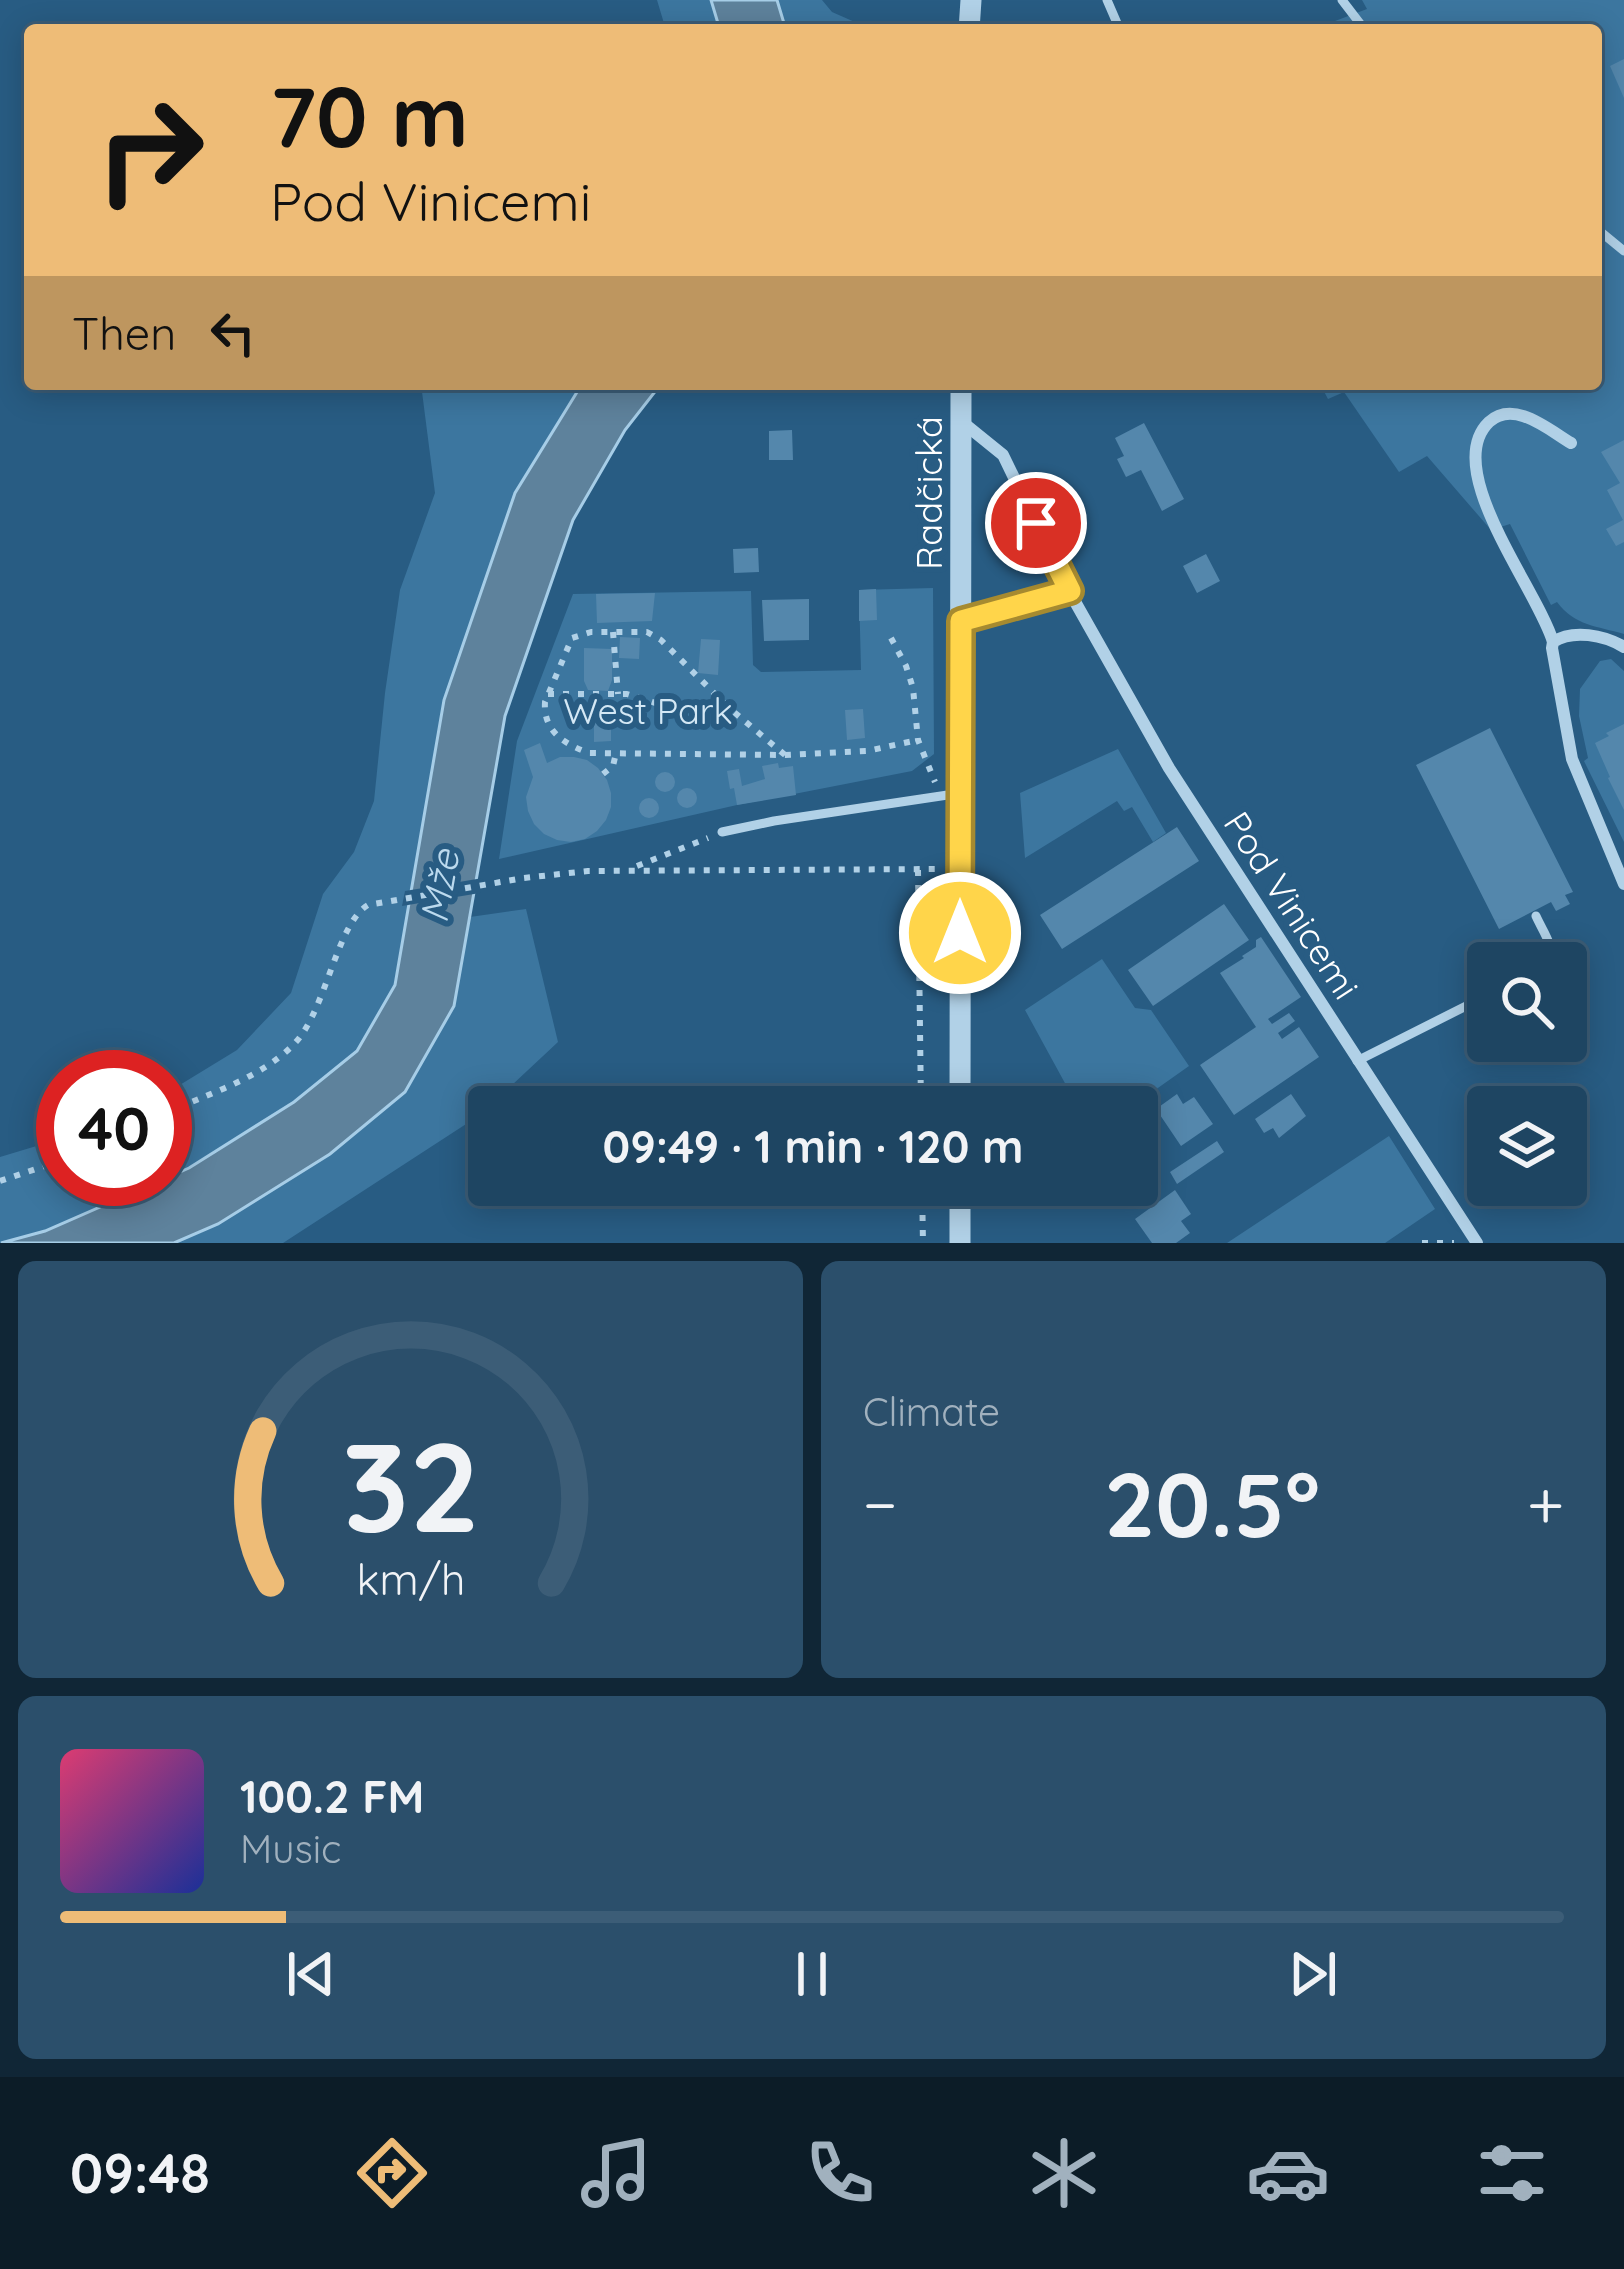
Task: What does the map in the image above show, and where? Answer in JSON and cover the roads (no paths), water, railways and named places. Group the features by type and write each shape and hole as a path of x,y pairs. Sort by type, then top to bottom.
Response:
{"street":[{"name":"Radčická","path":"960,1086 961,390"},
{"path":"1571,443 1521,415 1496,416 1484,426 1476,474 1489,515 1553,642 1572,759 1624,884"},
{"name":"Pod Vinicemi","path":"961,421 1003,455 1070,591 1168,768 1477,1243"},
{"path":"961,621 1070,591"},
{"path":"1553,642 1576,635 1612,640 1624,647"},
{"path":"960,1206 960,1243"}],"lane":[{"path":"1342,0 1360,24"},
{"path":"722,832 961,794"},
{"path":"1535,916 1548,942"},
{"path":"1357,1061 1467,1005"}],"water":[{"path":"711,0 777,0 784,24 718,24"},
{"name":"Mže","path":"578,390 656,390 625,430 573,520 505,716 454,1006 405,1092 330,1154 218,1224 174,1243 1,1243 45,1231 102,1206 192,1206 192,1166 294,1102 357,1051 395,985 444,700 515,493"}],"park label":[{"name":"West Park","path":"648,710"}]}
